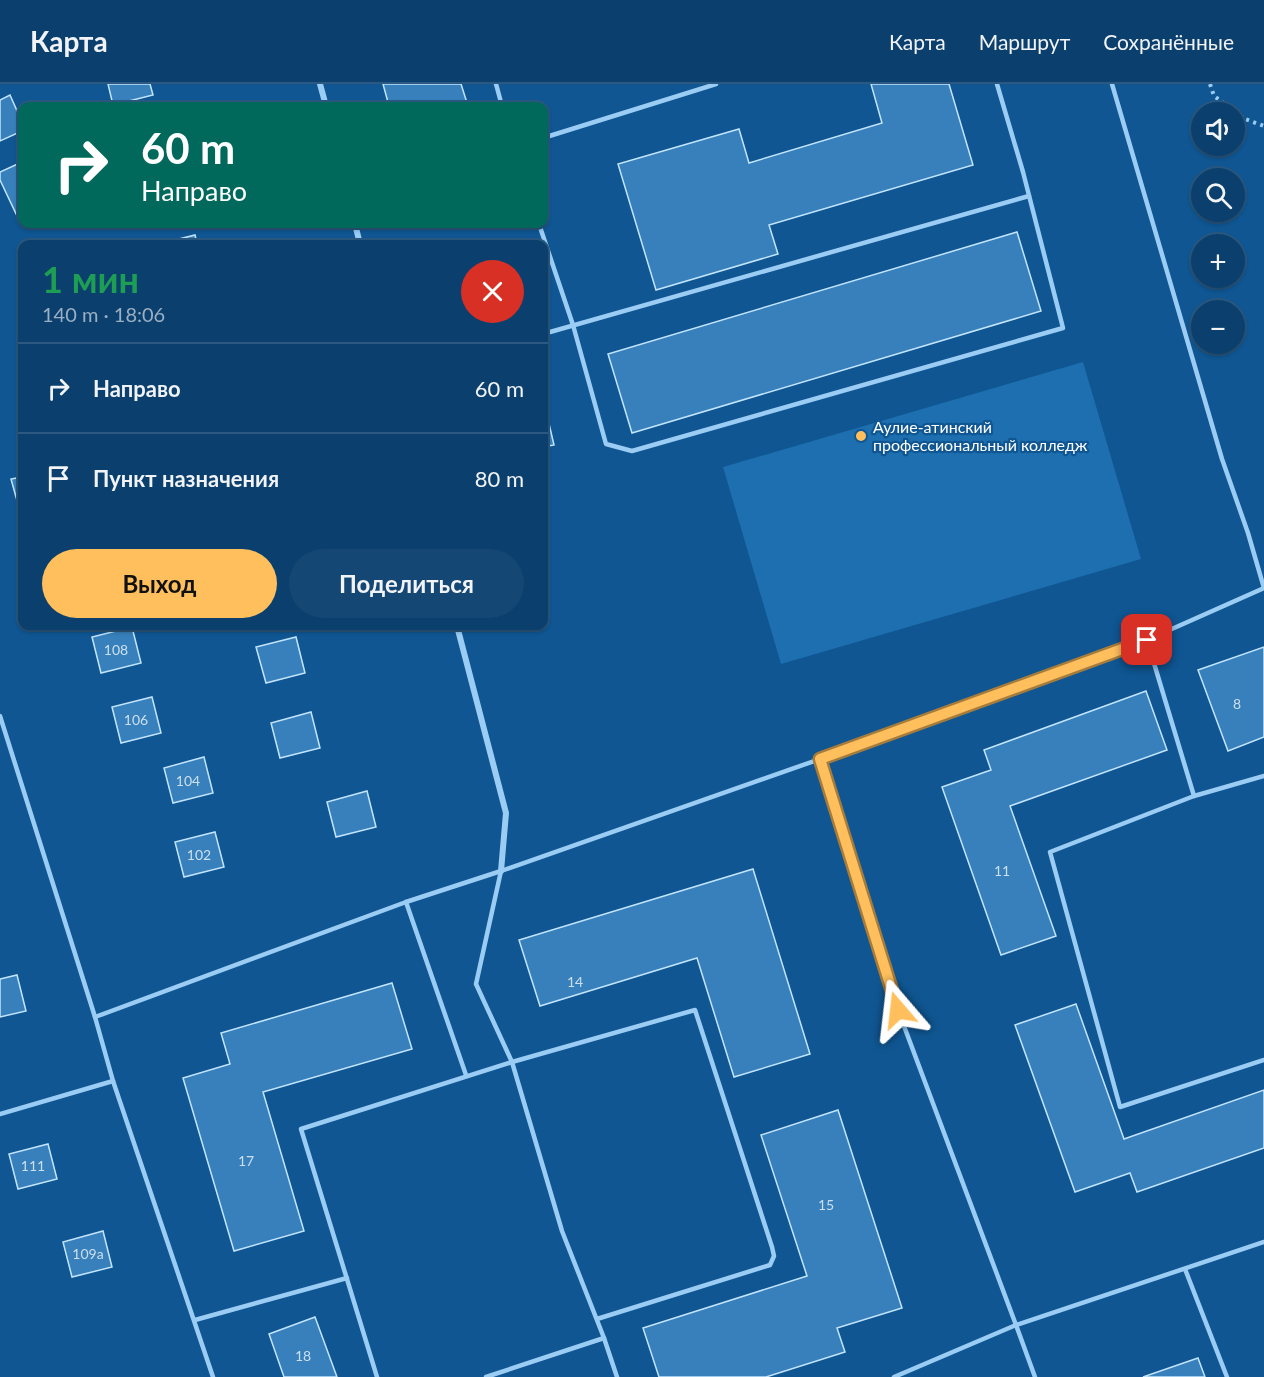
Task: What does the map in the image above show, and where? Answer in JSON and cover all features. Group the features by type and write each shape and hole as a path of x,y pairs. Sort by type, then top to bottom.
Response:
{"street":[{"path":"320,84 325,102"},
{"path":"458,630 506,813 501,871"}],"lane":[{"path":"496,84 501,102"},
{"path":"548,136 716,84"},
{"path":"548,251 573,325 606,444 632,451 1063,328 997,84"},
{"path":"95,1017 406,902 820,759 1147,640 1264,588 1222,459 1112,84"},
{"path":"548,332 1029,196"},
{"path":"1147,640 1194,796"},
{"path":"0,716 113,1081 213,1377"},
{"path":"820,759 898,1010 1035,1377"},
{"path":"1264,776 1194,796 1050,852 1120,1107 1264,1060"},
{"path":"501,871 476,984 512,1062 562,1231 617,1377"},
{"path":"406,902 466,1076"},
{"path":"377,1377 301,1129 512,1062 695,1010 774,1256 770,1265 597,1319"},
{"path":"0,1114 113,1081"},
{"path":"894,1377 1016,1325 1264,1242"},
{"path":"1185,1269 1227,1377"},
{"path":"195,1320 347,1278"},
{"path":"486,1377 604,1338"}],"path":[{"path":"1210,84 1215,96 1245,119 1263,124"}],"shaded area":[{"path":"1083,362 1141,559 781,664 723,467"}],"building":[{"path":"108,84 150,84 153,95 125,102 112,102"},
{"path":"383,84 461,84 467,102 388,102"},
{"path":"871,84 949,84 973,165 769,225 778,254 656,290 618,164 739,129 749,163 882,123"},
{"path":"10,95 18,113 18,133 0,141 0,100"},
{"path":"18,164 18,218 0,180 0,172"},
{"path":"1017,232 1041,311 632,433 608,354"},
{"path":"195,235 196,240 175,240"},
{"path":"548,419 554,445 548,446"},
{"path":"18,478 18,504 11,479"},
{"path":"120,630 133,630 141,663 101,673 92,637"},
{"path":"296,637 305,673 266,683 256,647"},
{"path":"1264,647 1264,737 1228,751 1198,670"},
{"path":"1146,691 1167,750 1010,806 1056,936 1001,955 942,787 991,770 984,750"},
{"path":"152,697 161,733 121,743 112,707"},
{"path":"311,712 320,748 280,758 271,723"},
{"path":"204,757 213,793 173,803 164,768"},
{"path":"367,791 376,827 336,837 327,802"},
{"path":"215,832 224,867 184,877 175,842"},
{"path":"753,869 810,1054 734,1077 697,958 540,1006 519,940"},
{"path":"17,975 26,1011 0,1017 0,979"},
{"path":"392,983 412,1049 263,1092 304,1231 234,1251 183,1078 230,1064 221,1033"},
{"path":"1076,1004 1124,1139 1264,1090 1264,1148 1137,1192 1130,1173 1075,1192 1015,1025"},
{"path":"838,1110 902,1308 837,1328 845,1352 766,1377 659,1377 643,1328 807,1276 761,1135"},
{"path":"48,1144 57,1179 18,1189 9,1154"},
{"path":"103,1231 112,1267 72,1277 63,1242"},
{"path":"315,1317 337,1377 284,1377 269,1334"},
{"path":"1198,1358 1205,1377 1143,1377"}],"place":[{"name":"Аулие-атинский профессиональный колледж","path":"861,436"}],"route":[{"path":"898,1010 820,759 1147,640"}]}
